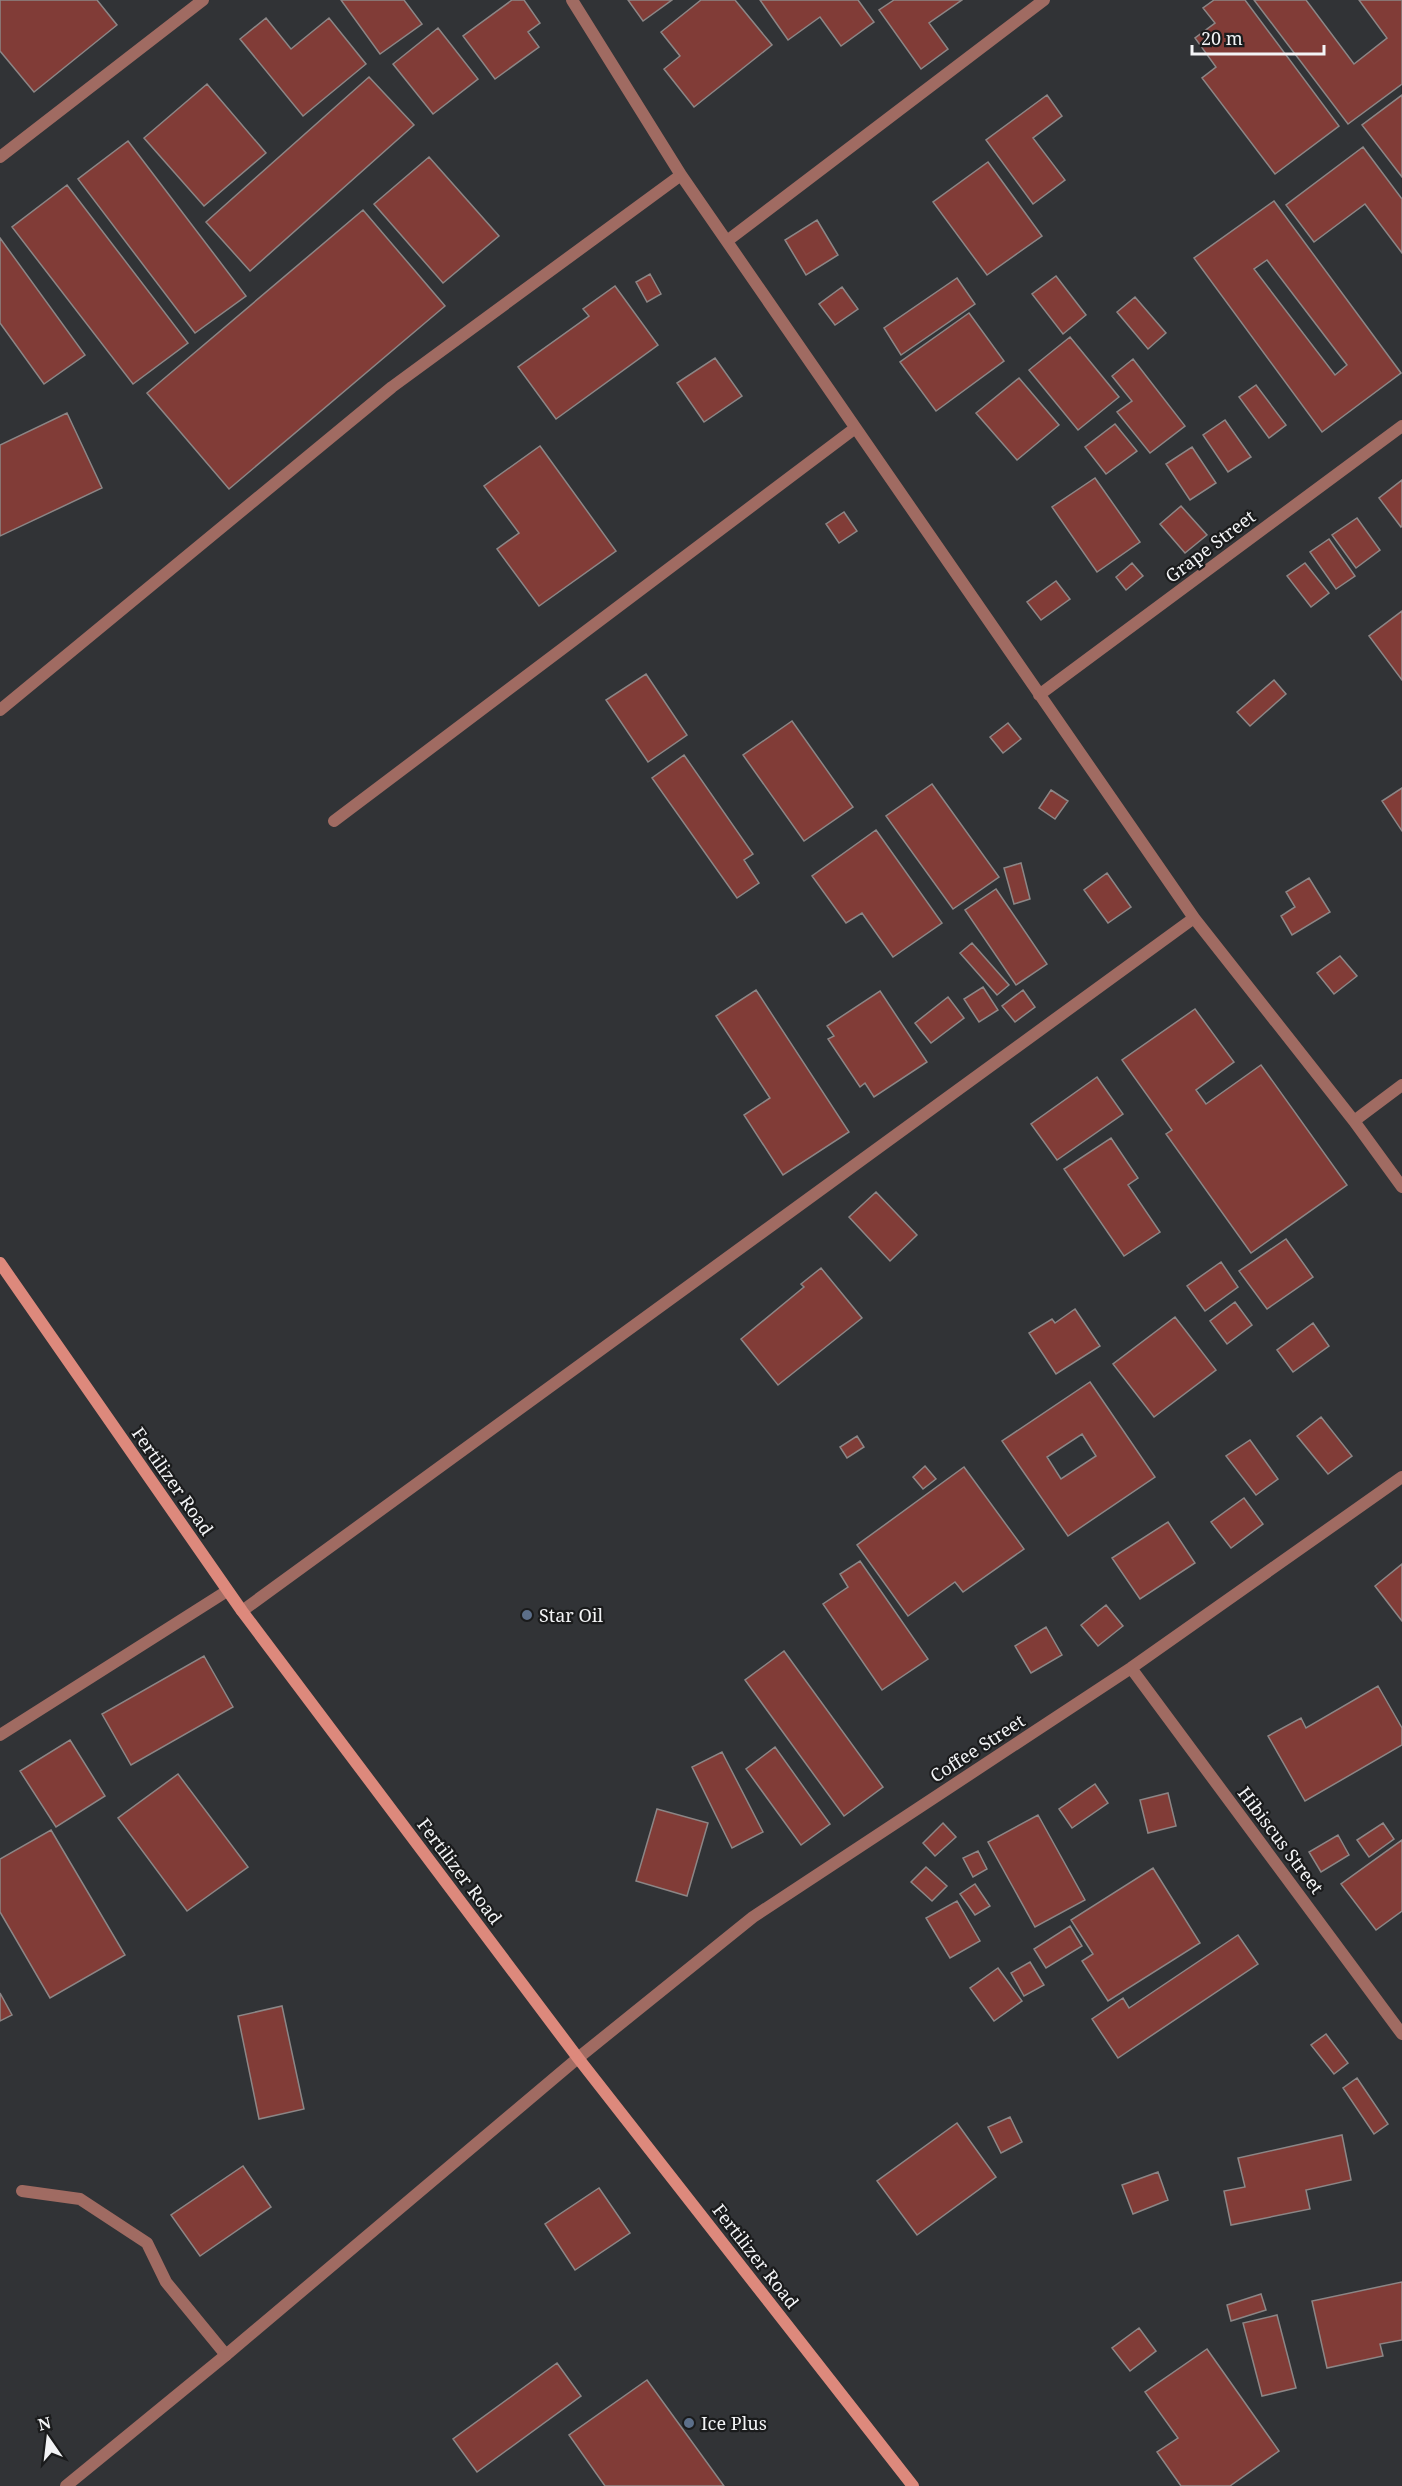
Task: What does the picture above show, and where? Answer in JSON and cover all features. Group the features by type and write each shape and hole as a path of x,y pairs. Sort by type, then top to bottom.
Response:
{"street":[{"path":"0,157 203,0"},
{"path":"572,0 681,175 854,429 1194,918 1354,1121 1402,1187"},
{"path":"727,241 1044,0"},
{"path":"0,711 392,387 681,175"},
{"name":"Grape Street","path":"1039,695 1402,426"},
{"path":"334,820 854,429"},
{"path":"242,1611 1194,918"},
{"path":"1354,1121 1402,1085"},
{"name":"Fertilizer Road","path":"0,1263 227,1591 578,2058 913,2486"},
{"name":"Coffee Street","path":"66,2486 226,2355 578,2058 753,1917 1131,1668 1402,1477"},
{"path":"0,1735 227,1591"},
{"name":"Hibiscus Street","path":"1131,1668 1402,2034"},
{"path":"22,2191 80,2199 147,2243 166,2282 226,2355"}],"building":[{"path":"0,0 97,0 117,25 34,92 0,51"},
{"path":"341,0 404,0 422,24 380,54"},
{"path":"512,0 524,0 540,23 528,32 539,47 495,79 463,36"},
{"path":"628,0 672,0 643,21"},
{"path":"701,0 735,0 772,45 694,107 664,69 680,56 661,32"},
{"path":"760,0 858,0 874,22 841,46 820,17 788,40"},
{"path":"894,0 962,0 929,23 948,49 921,69 879,10"},
{"path":"1214,0 1245,0 1339,126 1275,174 1202,78 1216,67 1195,38 1215,23 1203,8"},
{"path":"1254,0 1306,0 1354,64 1387,38 1359,0 1402,0 1402,84 1348,124"},
{"path":"266,18 291,49 329,18 366,64 303,116 240,39"},
{"path":"438,28 478,79 433,114 393,64"},
{"path":"369,77 414,125 250,271 206,222"},
{"path":"207,84 266,153 204,206 144,138"},
{"path":"1047,95 1062,116 1033,138 1065,180 1033,204 986,140"},
{"path":"1402,95 1402,177 1362,125"},
{"path":"128,141 246,296 195,333 78,179"},
{"path":"1363,147 1402,199 1402,253 1365,204 1314,242 1286,205"},
{"path":"429,157 499,236 443,283 374,204"},
{"path":"988,162 1042,236 987,275 933,202"},
{"path":"67,185 188,343 133,384 12,227"},
{"path":"1274,201 1401,373 1322,432 1194,258","holes":["1267,260 1347,365 1335,375 1254,269"]},
{"path":"363,210 445,306 229,489 147,393"},
{"path":"817,220 838,255 806,275 785,240"},
{"path":"0,238 85,355 44,384 0,323"},
{"path":"650,274 661,294 647,302 636,282"},
{"path":"1056,276 1086,315 1063,334 1032,294"},
{"path":"957,278 975,304 901,355 884,328"},
{"path":"615,286 658,345 556,419 518,367 589,316 583,309"},
{"path":"842,287 858,309 835,325 819,304"},
{"path":"1135,297 1166,333 1148,349 1117,312"},
{"path":"969,313 1004,361 936,411 900,362"},
{"path":"1070,337 1119,397 1078,430 1029,370"},
{"path":"715,358 742,396 704,422 677,383"},
{"path":"1133,359 1185,426 1150,453 1117,412 1132,401 1112,376"},
{"path":"1019,378 1059,425 1017,460 976,413"},
{"path":"1256,385 1286,425 1269,438 1239,397"},
{"path":"67,413 102,488 0,536 0,445"},
{"path":"1225,420 1251,457 1228,472 1203,435"},
{"path":"1115,424 1137,451 1106,474 1085,447"},
{"path":"540,446 616,551 539,606 497,549 519,533 484,486"},
{"path":"1192,447 1216,483 1190,500 1166,464"},
{"path":"1095,478 1140,542 1097,572 1052,507"},
{"path":"1402,480 1402,526 1401,527 1379,498"},
{"path":"1181,506 1207,535 1185,553 1160,524"},
{"path":"844,512 857,531 839,543 826,524"},
{"path":"1357,518 1380,550 1356,568 1332,535"},
{"path":"1329,539 1355,576 1336,589 1310,552"},
{"path":"1132,563 1143,576 1126,590 1116,577"},
{"path":"1305,563 1329,593 1311,607 1287,576"},
{"path":"1056,581 1070,599 1041,620 1027,602"},
{"path":"1402,611 1402,680 1369,636"},
{"path":"646,674 687,735 648,762 606,700"},
{"path":"1274,680 1286,694 1250,726 1237,712"},
{"path":"792,721 853,807 804,841 743,755"},
{"path":"1008,723 1021,739 1003,753 990,737"},
{"path":"684,755 753,854 744,860 759,883 737,898 652,778"},
{"path":"932,784 999,877 953,909 886,816"},
{"path":"1402,788 1402,831 1382,801"},
{"path":"1051,790 1068,801 1055,819 1039,808"},
{"path":"876,830 942,923 893,957 862,913 846,923 812,876"},
{"path":"1021,863 1030,899 1014,904 1004,868"},
{"path":"1107,873 1131,907 1108,923 1084,890"},
{"path":"1309,878 1330,912 1292,935 1281,916 1295,907 1286,892"},
{"path":"996,889 1047,964 1016,985 965,910"},
{"path":"972,943 1009,985 997,995 960,953"},
{"path":"1340,956 1357,976 1334,994 1317,973"},
{"path":"983,987 998,1010 979,1022 964,999"},
{"path":"756,990 849,1132 783,1175 744,1115 770,1098 716,1016"},
{"path":"1023,990 1035,1007 1015,1022 1002,1006"},
{"path":"880,991 927,1062 874,1097 865,1083 860,1087 828,1039 834,1036 827,1026"},
{"path":"948,997 964,1018 931,1043 915,1023"},
{"path":"1195,1009 1234,1062 1196,1090 1206,1104 1261,1065 1347,1185 1251,1253 1166,1134 1172,1130 1122,1060"},
{"path":"1097,1077 1123,1114 1057,1160 1031,1124"},
{"path":"1111,1138 1138,1178 1128,1185 1160,1232 1124,1256 1064,1169"},
{"path":"876,1192 917,1235 890,1261 849,1217"},
{"path":"1286,1239 1313,1277 1267,1309 1239,1271"},
{"path":"1221,1262 1238,1287 1205,1311 1187,1286"},
{"path":"821,1268 862,1318 778,1385 741,1339 804,1287 801,1284"},
{"path":"1235,1302 1252,1325 1227,1344 1210,1321"},
{"path":"1075,1309 1100,1346 1056,1374 1029,1333 1052,1319 1055,1323"},
{"path":"1175,1317 1216,1370 1154,1417 1113,1364"},
{"path":"1313,1323 1329,1346 1293,1372 1277,1350"},
{"path":"1090,1382 1155,1477 1068,1536 1002,1441","holes":["1082,1434 1096,1456 1061,1479 1047,1457"]},
{"path":"1321,1417 1352,1456 1328,1474 1297,1436"},
{"path":"857,1436 864,1447 847,1458 840,1447"},
{"path":"1250,1440 1278,1479 1256,1495 1226,1456"},
{"path":"925,1466 936,1479 923,1489 913,1477"},
{"path":"964,1467 1024,1549 963,1592 955,1582 908,1616 857,1545"},
{"path":"1244,1498 1263,1524 1231,1548 1211,1522"},
{"path":"1168,1522 1195,1563 1140,1599 1112,1558"},
{"path":"860,1561 928,1659 882,1690 823,1604 848,1587 840,1574"},
{"path":"1402,1564 1402,1621 1375,1586"},
{"path":"1106,1605 1123,1626 1098,1646 1081,1625"},
{"path":"1046,1627 1062,1655 1031,1673 1015,1646"},
{"path":"784,1651 883,1787 844,1816 745,1680"},
{"path":"204,1656 233,1707 131,1765 102,1714"},
{"path":"1378,1686 1402,1728 1402,1745 1305,1801 1268,1736 1301,1718 1306,1728"},
{"path":"70,1740 105,1796 56,1827 20,1771"},
{"path":"775,1747 830,1824 801,1845 746,1769"},
{"path":"722,1752 763,1832 732,1848 692,1767"},
{"path":"178,1774 248,1867 187,1911 118,1818"},
{"path":"1095,1784 1108,1803 1072,1828 1059,1809"},
{"path":"1168,1793 1176,1826 1148,1833 1140,1800"},
{"path":"657,1809 708,1823 687,1896 636,1881"},
{"path":"1038,1815 1085,1900 1035,1927 988,1842"},
{"path":"943,1823 956,1837 935,1856 923,1843"},
{"path":"1383,1823 1394,1839 1369,1857 1357,1840"},
{"path":"51,1830 125,1955 50,1998 0,1912 0,1859"},
{"path":"1338,1835 1349,1855 1321,1872 1309,1852"},
{"path":"1402,1840 1402,1911 1376,1930 1341,1884"},
{"path":"978,1851 987,1869 973,1877 963,1858"},
{"path":"926,1867 947,1886 932,1901 911,1882"},
{"path":"1153,1868 1200,1943 1108,2001 1082,1961 1093,1954 1071,1920"},
{"path":"975,1884 990,1906 975,1915 960,1894"},
{"path":"957,1901 980,1941 950,1958 926,1918"},
{"path":"1070,1926 1082,1946 1046,1968 1034,1949"},
{"path":"1238,1935 1258,1964 1118,2058 1092,2019 1123,1998 1129,2008"},
{"path":"1030,1962 1044,1985 1024,1996 1011,1973"},
{"path":"998,1968 1022,2001 994,2021 970,1988"},
{"path":"0,1993 12,2015 0,2021"},
{"path":"282,2006 304,2109 259,2119 238,2016"},
{"path":"1326,2034 1348,2063 1334,2074 1311,2045"},
{"path":"1357,2078 1388,2124 1374,2134 1343,2088"},
{"path":"1010,2117 1022,2142 1001,2153 988,2127"},
{"path":"957,2123 996,2177 917,2235 877,2181"},
{"path":"1342,2135 1351,2180 1306,2190 1310,2209 1231,2225 1224,2191 1245,2187 1238,2158"},
{"path":"243,2166 271,2207 200,2256 171,2215"},
{"path":"1158,2172 1168,2200 1133,2214 1122,2185"},
{"path":"599,2188 630,2233 575,2270 545,2224"},
{"path":"1402,2282 1402,2340 1380,2344 1383,2356 1327,2368 1312,2301"},
{"path":"1261,2294 1266,2310 1231,2321 1227,2305"},
{"path":"1277,2315 1296,2388 1262,2396 1243,2323"},
{"path":"1139,2328 1156,2351 1130,2371 1112,2348"},
{"path":"1207,2349 1279,2451 1230,2486 1181,2486 1157,2452 1178,2438 1145,2392"},
{"path":"557,2363 581,2396 477,2472 453,2439"},
{"path":"647,2380 724,2486 605,2486 569,2435"}],"place":[{"name":"Star Oil","path":"527,1615"},
{"name":"Ice Plus","path":"689,2423"}]}
